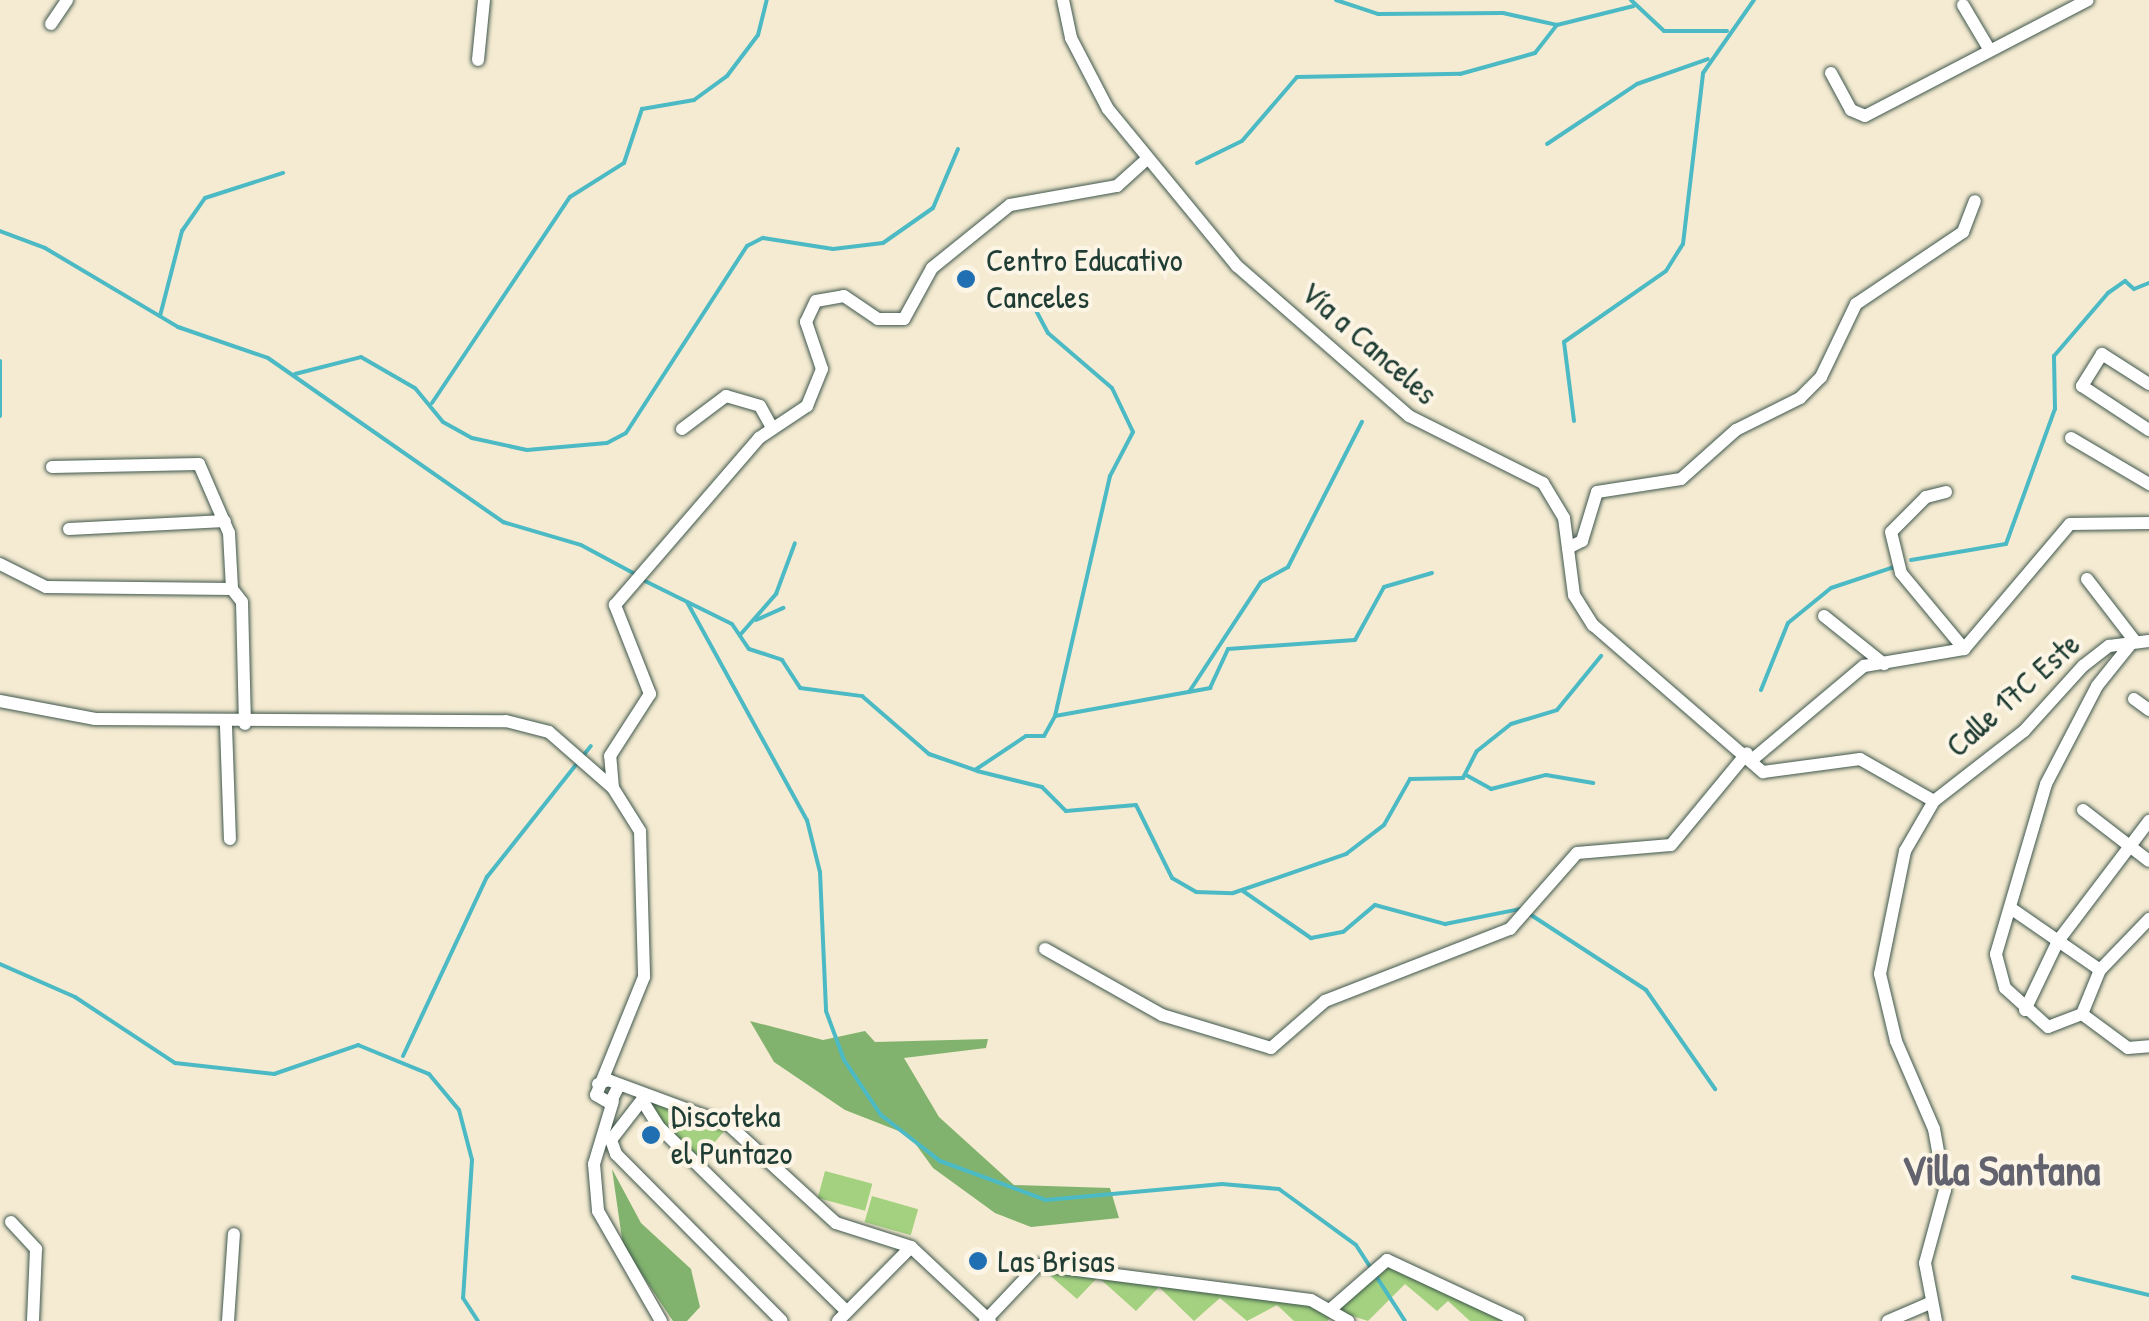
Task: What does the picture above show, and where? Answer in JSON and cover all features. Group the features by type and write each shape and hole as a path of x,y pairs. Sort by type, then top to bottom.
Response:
{"street":[{"path":"52,24 67,0"},
{"path":"478,60 484,0"},
{"name":"Vía a Canceles","path":"1063,0 1090,79 1146,160 1237,266 1409,416 1543,483 1568,548 1574,595 1594,626 1750,756"},
{"path":"1831,73 1851,110 1865,116 2088,0"},
{"path":"1963,4 1989,49"},
{"path":"613,788 610,756 650,694 615,606 772,426 807,406 819,381 806,322 816,301 844,296 878,319 904,318 932,268 1010,205 1117,186 1146,160"},
{"path":"1568,548 1582,541 1598,492 1682,479 1736,430 1800,398 1821,377 1856,304 1963,232 1976,202"},
{"path":"2149,384 2102,354 2082,386 2149,430"},
{"path":"682,429 726,396 760,406 772,426"},
{"path":"2071,438 2149,484"},
{"path":"52,466 199,464 224,521 232,589 242,602 245,724"},
{"path":"1946,492 1926,497 1891,532 1902,573 1964,649"},
{"path":"68,529 224,521"},
{"path":"1045,949 1162,1016 1271,1048 1325,1000 1406,976 1517,920 1526,901 1576,853 1646,852 1689,833 1750,756 1838,680 1884,664 1964,649 2070,524 2149,523"},
{"path":"0,564 46,587 232,589"},
{"path":"2087,578 2134,640 2149,641"},
{"path":"1824,616 1884,664"},
{"path":"2134,640 2098,686 2046,784 1996,971 2025,1010 2048,1027 2082,1014 2100,970 2149,919"},
{"name":"Calle 17C Este","path":"1934,801 2024,731 2083,666 2134,640"},
{"path":"2134,699 2149,710"},
{"path":"0,702 95,719 226,726 506,720 549,732 613,788 640,831 648,936 635,1011 597,1090 604,1231 661,1321"},
{"path":"226,726 230,839"},
{"path":"1750,756 1774,775 1860,760 1934,801 1904,851 1880,974 1896,1041 1934,1129 1945,1190 1926,1263 1936,1321"},
{"path":"2083,810 2149,861"},
{"path":"2025,1010 2058,942 2149,820"},
{"path":"2012,909 2100,970"},
{"path":"2082,1014 2128,1048 2149,1046"},
{"path":"600,1130 616,1093 608,1063"},
{"path":"597,1090 729,1126 836,1223 911,1247 988,1320 1038,1264 1332,1308 1348,1321"},
{"path":"597,1090 616,1093"},
{"path":"640,1099 658,1126 842,1316 911,1247"},
{"path":"640,1099 611,1140 616,1154 782,1321"},
{"path":"11,1222 36,1249 34,1321"},
{"path":"228,1321 234,1234"},
{"path":"1332,1308 1383,1260 1518,1321"},
{"path":"1888,1321 1930,1302"}],"green space":[{"path":"750,1021 823,1040 865,1031 875,1042 988,1039 986,1048 904,1058 939,1117 1014,1185 1110,1188 1119,1218 1031,1227 995,1213 933,1168 909,1135 845,1110 774,1062"},
{"path":"642,1100 729,1125 697,1164"},
{"path":"612,1169 641,1223 691,1269 700,1307 687,1321 673,1321 623,1246"},
{"path":"825,1171 872,1184 865,1211 818,1198"},
{"path":"872,1196 918,1209 911,1235 865,1222"},
{"path":"1378,1261 1518,1321 1470,1321 1448,1301 1437,1311 1405,1284 1368,1321 1337,1311 1327,1321 1294,1321 1277,1305 1247,1321 1220,1298 1194,1321 1159,1287 1136,1311 1098,1277 1077,1299 1038,1265 1331,1308"}],"waterway":[{"path":"432,403 570,197 624,163 642,109 694,100 727,76 758,35 767,0"},
{"path":"1336,0 1378,14 1503,13 1557,25 1634,6"},
{"path":"1631,0 1664,31 1727,31"},
{"path":"1574,421 1564,342 1666,271 1683,244 1703,73 1754,0"},
{"path":"1197,163 1242,141 1297,77 1460,74 1535,53 1557,25"},
{"path":"1547,144 1637,84 1708,59"},
{"path":"295,374 361,357 415,388 443,422 472,438 527,450 607,443 626,433 747,246 763,238 833,249 883,243 933,208 958,149"},
{"path":"160,316 182,231 205,198 283,173"},
{"path":"0,231 45,248 178,327 268,358 503,522 581,545 637,575"},
{"path":"1911,560 2006,544 2055,409 2054,356 2108,293 2125,281 2134,289 2149,283"},
{"path":"1032,303 1048,333 1112,388 1133,432 1110,476 1055,716"},
{"path":"0,361 0,416"},
{"path":"1189,692 1261,582 1288,567 1362,422"},
{"path":"740,635 776,594 795,543"},
{"path":"1761,690 1788,623 1831,588 1894,567"},
{"path":"645,581 732,624 749,649 782,660 800,688 862,696 929,754 975,770 1026,736 1044,736 1055,716 1210,688 1228,649 1355,640 1384,587 1432,573"},
{"path":"687,602 807,820 820,872 826,1011 844,1060 881,1115 940,1161 1046,1200 1222,1184 1279,1189 1356,1245 1405,1321"},
{"path":"756,620 783,608"},
{"path":"977,771 1042,787 1066,811 1136,805 1172,878 1196,892 1233,893 1346,854 1384,825 1410,779 1463,778 1477,751 1511,724 1557,710 1601,656"},
{"path":"403,1056 487,877 591,746"},
{"path":"1466,775 1491,789 1546,775 1593,783"},
{"path":"1243,891 1311,938 1343,932 1375,905 1445,924 1520,909"},
{"path":"1528,913 1646,990 1715,1089"},
{"path":"0,964 75,997 175,1063 274,1074 358,1045 429,1074 459,1110 472,1160 463,1298 478,1321"},
{"path":"2073,1277 2149,1295"}],"place":[{"name":"Centro Educativo Canceles","path":"966,279"},
{"name":"Discoteka el Puntazo","path":"651,1135"},
{"name":"Las Brisas","path":"978,1261"}],"district":[{"name":"Villa Santana","path":"2001,1170"}]}
